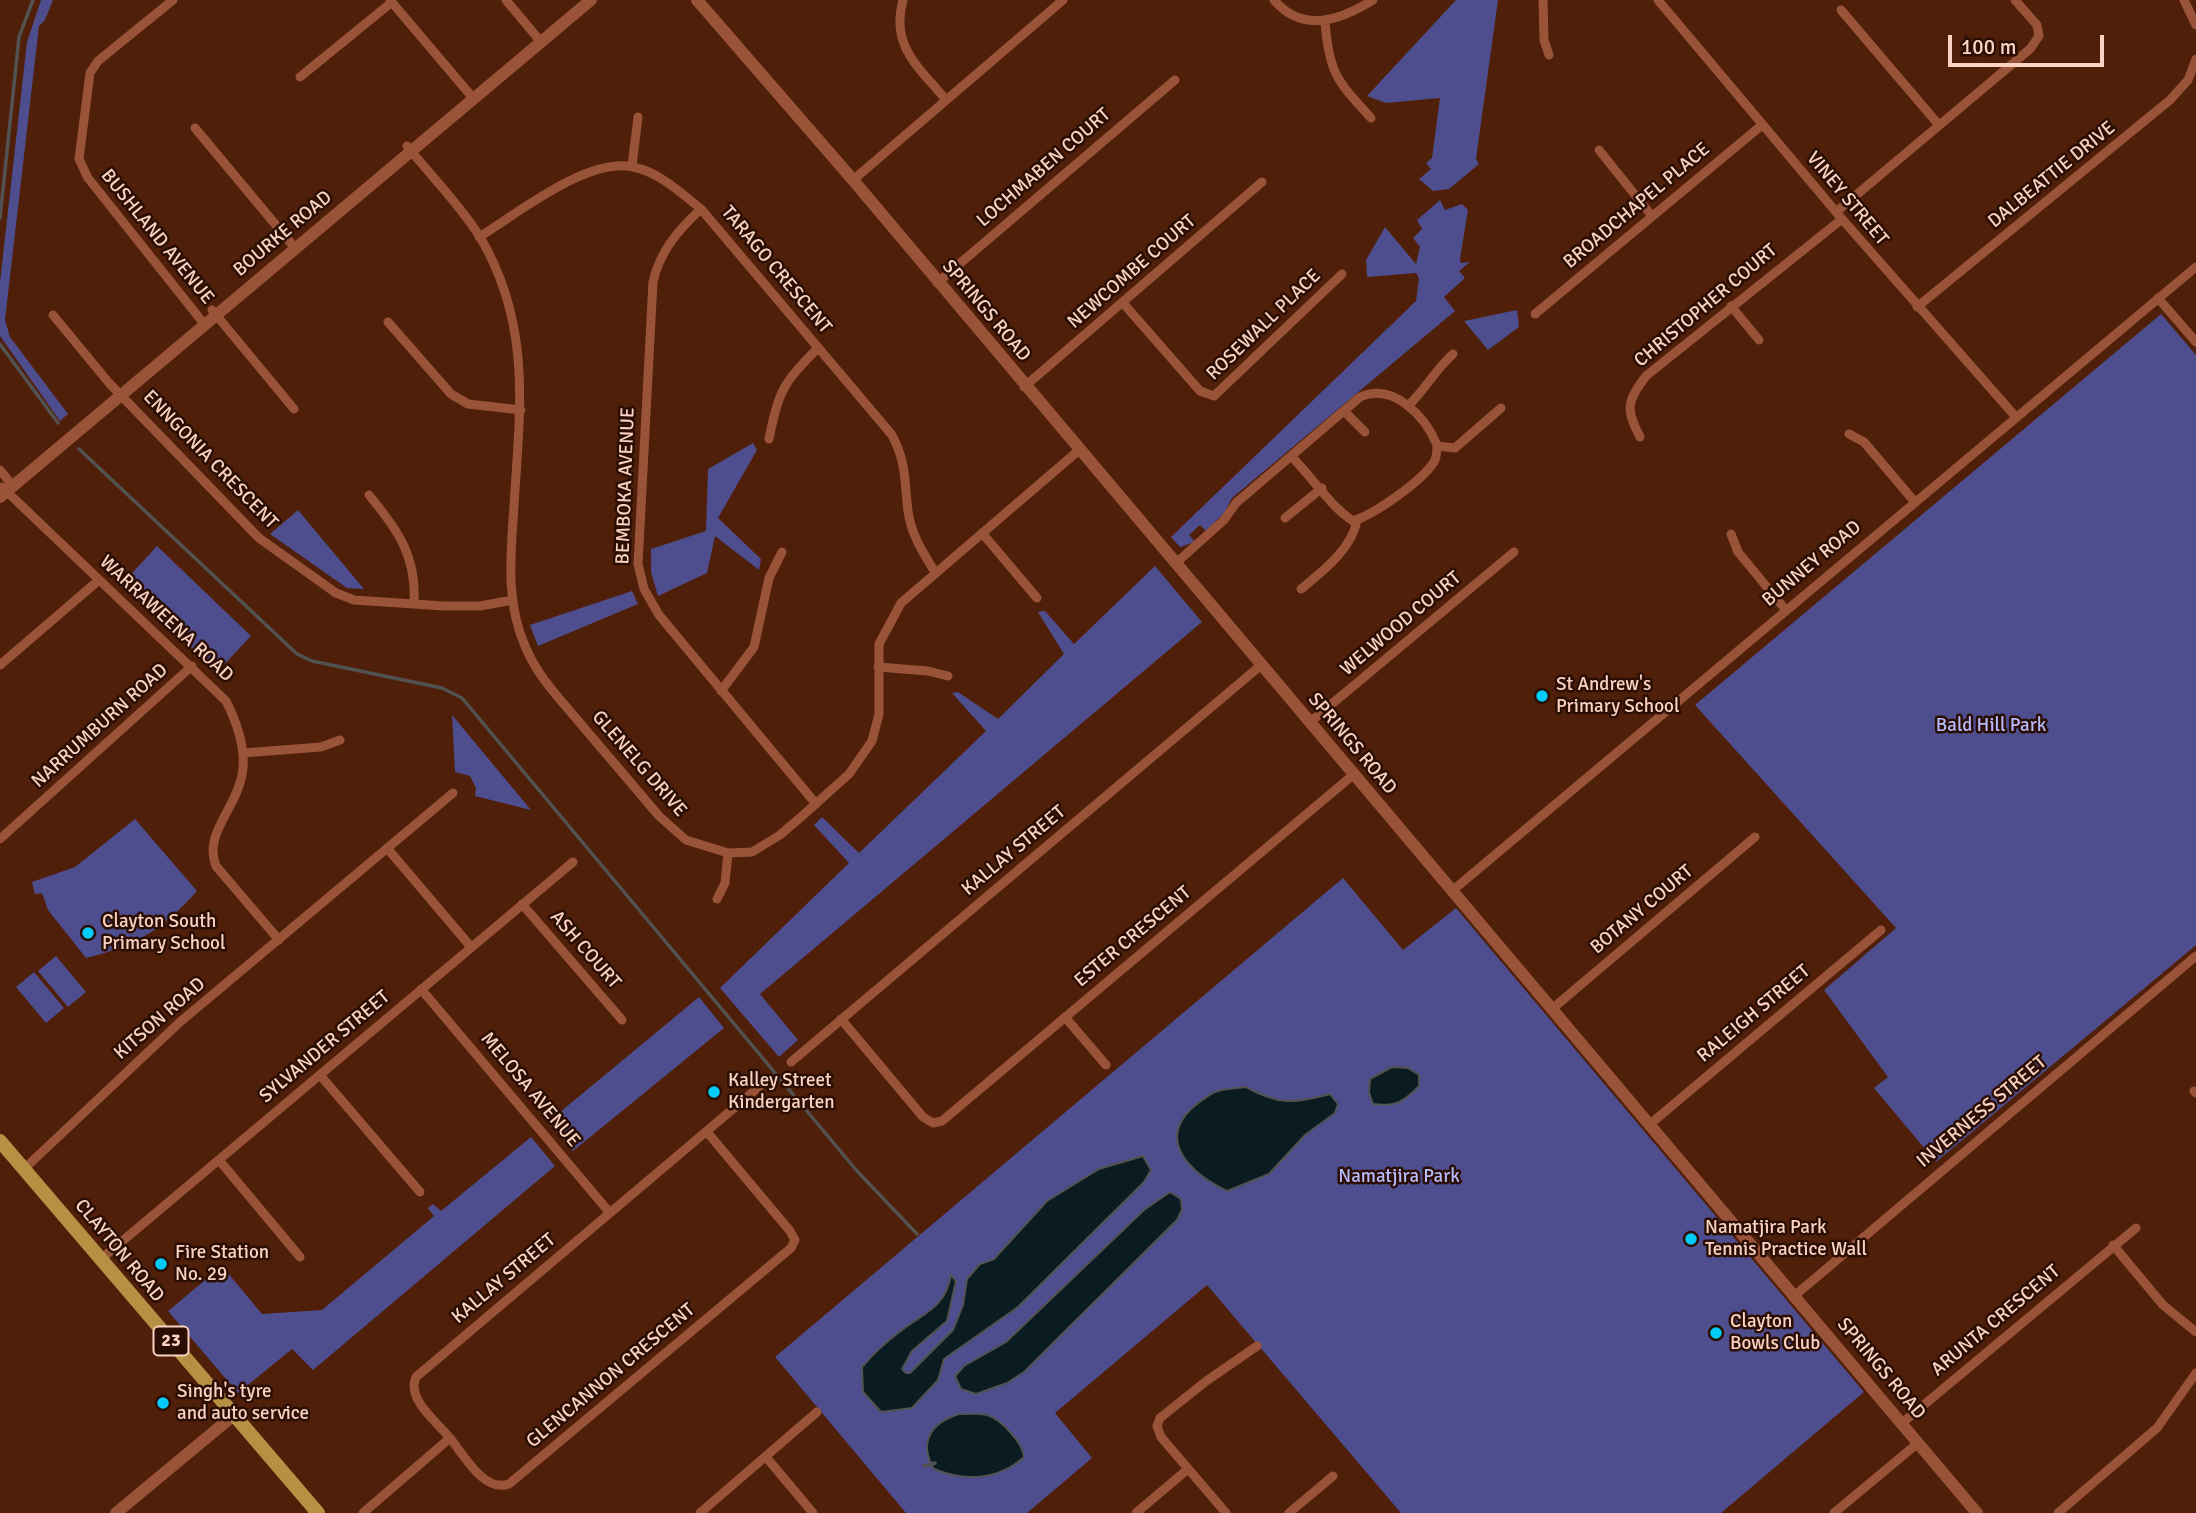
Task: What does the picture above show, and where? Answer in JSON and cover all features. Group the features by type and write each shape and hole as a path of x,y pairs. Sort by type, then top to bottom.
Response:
{"main road":[{"name":"BOURKE ROAD","path":"539,39 577,0"},
{"name":"BOURKE ROAD","path":"5,488 539,39 591,0"},
{"name":"SPRINGS ROAD","path":"697,0 853,180 1024,387 1977,1513"},
{"name":"CLAYTON ROAD","path":"0,1141 318,1513"},
{"path":"116,1513 234,1415"}],"street":[{"name":"BUSHLAND AVENUE","path":"173,0 98,61 90,73 79,159 88,178 144,245 161,273 203,322"},
{"path":"506,0 539,39"},
{"path":"903,0 899,33 904,47 946,100"},
{"path":"853,180 1063,0"},
{"path":"1274,0 1305,20 1325,22 1349,15 1373,0"},
{"path":"1543,0 1544,40 1549,55"},
{"name":"CHRISTOPHER COURT","path":"1640,437 1629,416 1631,397 1646,376 1839,216 1937,124 2030,48 2039,36 2037,25 2015,0"},
{"path":"2184,0 2196,25"},
{"path":"300,77 391,1 471,96"},
{"name":"VINEY STREET","path":"1662,2 1839,216 2015,416"},
{"path":"1841,10 1937,124"},
{"path":"1325,22 1328,56 1334,75 1371,118"},
{"name":"DALBEATTIE DRIVE","path":"1917,307 2169,100 2188,80 2196,59"},
{"name":"LOCHMABEN COURT","path":"937,283 1175,80"},
{"path":"479,237 573,179 598,169 632,166 638,117"},
{"name":"BROADCHAPEL PLACE","path":"1535,314 1762,125"},
{"path":"195,128 293,246"},
{"name":"GLENELG DRIVE","path":"409,148 479,237 499,277 515,328 520,362 521,410 510,565 513,600 524,646 537,669 659,817 679,836 694,845 728,853 752,852 780,835 849,774 872,741 879,715 879,644 889,620 901,603 1078,451"},
{"path":"1599,150 1653,216"},
{"name":"TARAGO CRESCENT","path":"632,166 659,177 701,209 892,435 903,456 908,512 918,545 936,572"},
{"name":"NEWCOMBE COURT","path":"1024,387 1262,182"},
{"name":"BEMBOKA AVENUE","path":"701,209 679,229 667,247 653,282 638,564 644,589 659,615 816,804"},
{"name":"BUNNEY ROAD","path":"1452,891 2015,416 2196,267"},
{"name":"ROSEWALL PLACE","path":"1123,303 1200,391 1214,396 1342,274"},
{"path":"2158,298 2196,342"},
{"path":"1731,306 1759,340"},
{"path":"214,312 294,409"},
{"name":"ENNGONIA CRESCENT","path":"53,316 120,392 274,551 343,597 468,606 513,600"},
{"path":"388,322 452,394 468,404 521,410"},
{"path":"769,439 776,403 787,379 818,348"},
{"path":"1409,405 1435,379 1437,368 1453,354"},
{"path":"1175,564 1224,520 1236,503 1344,411 1373,391 1393,396 1409,405 1437,446 1435,460 1375,512 1357,520 1349,541 1324,570 1301,589"},
{"path":"1437,446 1453,449 1501,408"},
{"path":"1344,411 1365,432"},
{"path":"1849,434 1864,442 1914,501"},
{"path":"1292,456 1339,511 1357,520"},
{"name":"WARRAWEENA ROAD","path":"0,470 5,488 226,701 236,722 243,753 243,772 238,793 212,842 211,854 216,866 279,940"},
{"path":"1285,518 1322,488"},
{"path":"369,495 399,532 408,551 414,570 414,604"},
{"path":"982,534 1037,598"},
{"path":"1731,534 1738,552 1785,609"},
{"path":"721,691 754,647 769,579 782,552"},
{"name":"WELWOOD COURT","path":"1309,723 1514,552"},
{"path":"0,665 99,580"},
{"name":"NARRUMBURN ROAD","path":"0,839 192,666"},
{"name":"KALLAY STREET","path":"791,1062 1261,666"},
{"path":"878,667 928,671 948,676"},
{"path":"243,753 321,747 340,740"},
{"name":"ESTER CRESCENT","path":"841,1019 933,1128 1353,775"},
{"name":"KITSON ROAD","path":"24,1169 180,1022 453,793"},
{"name":"BOTANY COURT","path":"1552,1009 1755,837"},
{"path":"387,848 471,947"},
{"path":"717,899 725,883 728,853"},
{"name":"SYLVANDER STREET","path":"101,1259 572,862"},
{"name":"ASH COURT","path":"522,904 622,1020"},
{"name":"RALEIGH STREET","path":"1649,1125 1881,930"},
{"name":"INVERNESS STREET","path":"1793,1297 2196,956"},
{"name":"MELOSA AVENUE","path":"421,989 611,1213"},
{"path":"1065,1017 1106,1065"},
{"path":"320,1075 420,1192"},
{"name":"KALLAY STREET","path":"450,1438 415,1397 413,1385 416,1377 760,1086"},
{"path":"706,1132 795,1240 806,1242"},
{"path":"219,1160 300,1257"},
{"name":"ARUNTA CRESCENT","path":"1901,1424 2136,1228"},
{"name":"GLENCANNON CRESCENT","path":"450,1438 489,1483 495,1487 509,1484 791,1248 795,1240"},
{"path":"2113,1245 2163,1305 2196,1332"},
{"path":"1226,1513 1161,1437 1157,1426 1160,1418 1205,1382 1258,1346"},
{"path":"2058,1513 2157,1428 2196,1373"},
{"path":"700,1513 817,1412"},
{"path":"363,1513 450,1438"},
{"path":"1834,1513 1918,1443"},
{"path":"766,1457 813,1513"},
{"path":"1136,1513 1188,1469"},
{"path":"1289,1513 1333,1476"}],"green space":[{"path":"41,0 53,0 45,20 39,26 5,320 10,337 68,414 60,421 0,336 0,282 27,42"},
{"path":"1456,0 1498,0 1476,159 1479,164 1449,189 1433,191 1419,179 1431,169 1426,163 1432,158 1440,98 1386,103 1367,96"},
{"path":"1440,200 1445,210 1462,204 1468,210 1460,259 1461,263 1470,262 1459,271 1465,278 1444,297 1455,311 1232,498 1224,513 1206,531 1200,525 1189,535 1195,542 1180,547 1171,537 1416,301 1419,278 1416,273 1367,277 1366,260 1385,227 1416,264 1420,247 1413,238 1422,229 1417,220"},
{"path":"1517,310 1519,327 1488,350 1464,321"},
{"name":"Bald Hill Park","path":"2161,314 2196,355 2196,945 1936,1162 1874,1088 1888,1077 1824,990 1896,928 1695,705"},
{"path":"753,443 757,450 718,518 761,559 759,570 715,536 707,573 658,596 651,572 651,549 706,531 708,469"},
{"path":"298,510 364,589 347,588 270,534"},
{"path":"157,546 251,636 217,672 122,584"},
{"path":"1155,566 1202,622 760,994 798,1040 779,1057 720,988 849,863 814,825 822,817 859,853 986,731 952,693 958,692 998,719 1064,654 1038,612 1045,611 1074,644"},
{"path":"632,591 638,604 538,646 530,625"},
{"path":"452,715 531,810 475,796 476,788 470,776 455,772"},
{"path":"135,819 197,891 172,916 148,934 120,948 86,958 48,910 42,893 35,894 32,882 75,867"},
{"name":"Namatjira Park","path":"1343,878 1403,950 1456,908 1864,1392 1721,1513 1401,1513 1207,1285 1055,1413 1092,1458 1027,1513 906,1513 775,1357"},
{"path":"56,956 86,992 68,1007 38,971"},
{"path":"34,972 64,1008 46,1023 16,987"},
{"path":"699,997 724,1028 573,1151 548,1122"},
{"path":"531,1137 555,1166 313,1370 292,1349 238,1393 168,1311 222,1266 262,1314 322,1310 434,1216 428,1208 433,1204 441,1211"}],"shaded area":[{"path":"1392,1067 1408,1068 1419,1075 1419,1086 1399,1102 1373,1104 1369,1093 1370,1079"},
{"path":"1246,1087 1268,1097 1287,1101 1330,1094 1338,1104 1335,1113 1305,1135 1269,1174 1227,1191 1192,1167 1178,1146 1177,1134 1181,1122 1191,1109 1208,1096 1221,1090"},
{"path":"1143,1156 1151,1170 1144,1182 1018,1307 944,1359 938,1380 912,1408 881,1412 863,1392 862,1367 891,1338 939,1302 951,1275 956,1281 947,1321 912,1351 902,1369 906,1373 910,1373 953,1330 963,1305 967,1279 980,1264 994,1259 1047,1201 1099,1169"},
{"path":"1170,1192 1181,1199 1182,1210 1177,1220 1024,1372 1007,1383 976,1394 961,1389 955,1376 964,1366 1006,1342 1144,1210"},
{"path":"959,1414 984,1414 993,1417 1016,1439 1024,1457 1004,1470 981,1476 958,1476 934,1469 927,1450 930,1435 941,1423"}],"waterway":[{"path":"0,218 19,37 33,0"},
{"path":"0,344 58,423"},
{"path":"79,449 297,654 312,661 442,688 462,698 857,1171 917,1234"},
{"path":"924,1466 935,1463"}],"place":[{"name":"St Andrew's Primary School","path":"1542,696"},
{"name":"Clayton South Primary School","path":"88,933"},
{"name":"Kalley Street Kindergarten","path":"714,1092"},
{"name":"Namatjira Park Tennis Practice Wall","path":"1691,1239"},
{"name":"Fire Station No. 29","path":"161,1264"},
{"name":"Clayton Bowls Club","path":"1716,1333"},
{"name":"Singh's tyre and auto service","path":"163,1403"}]}
